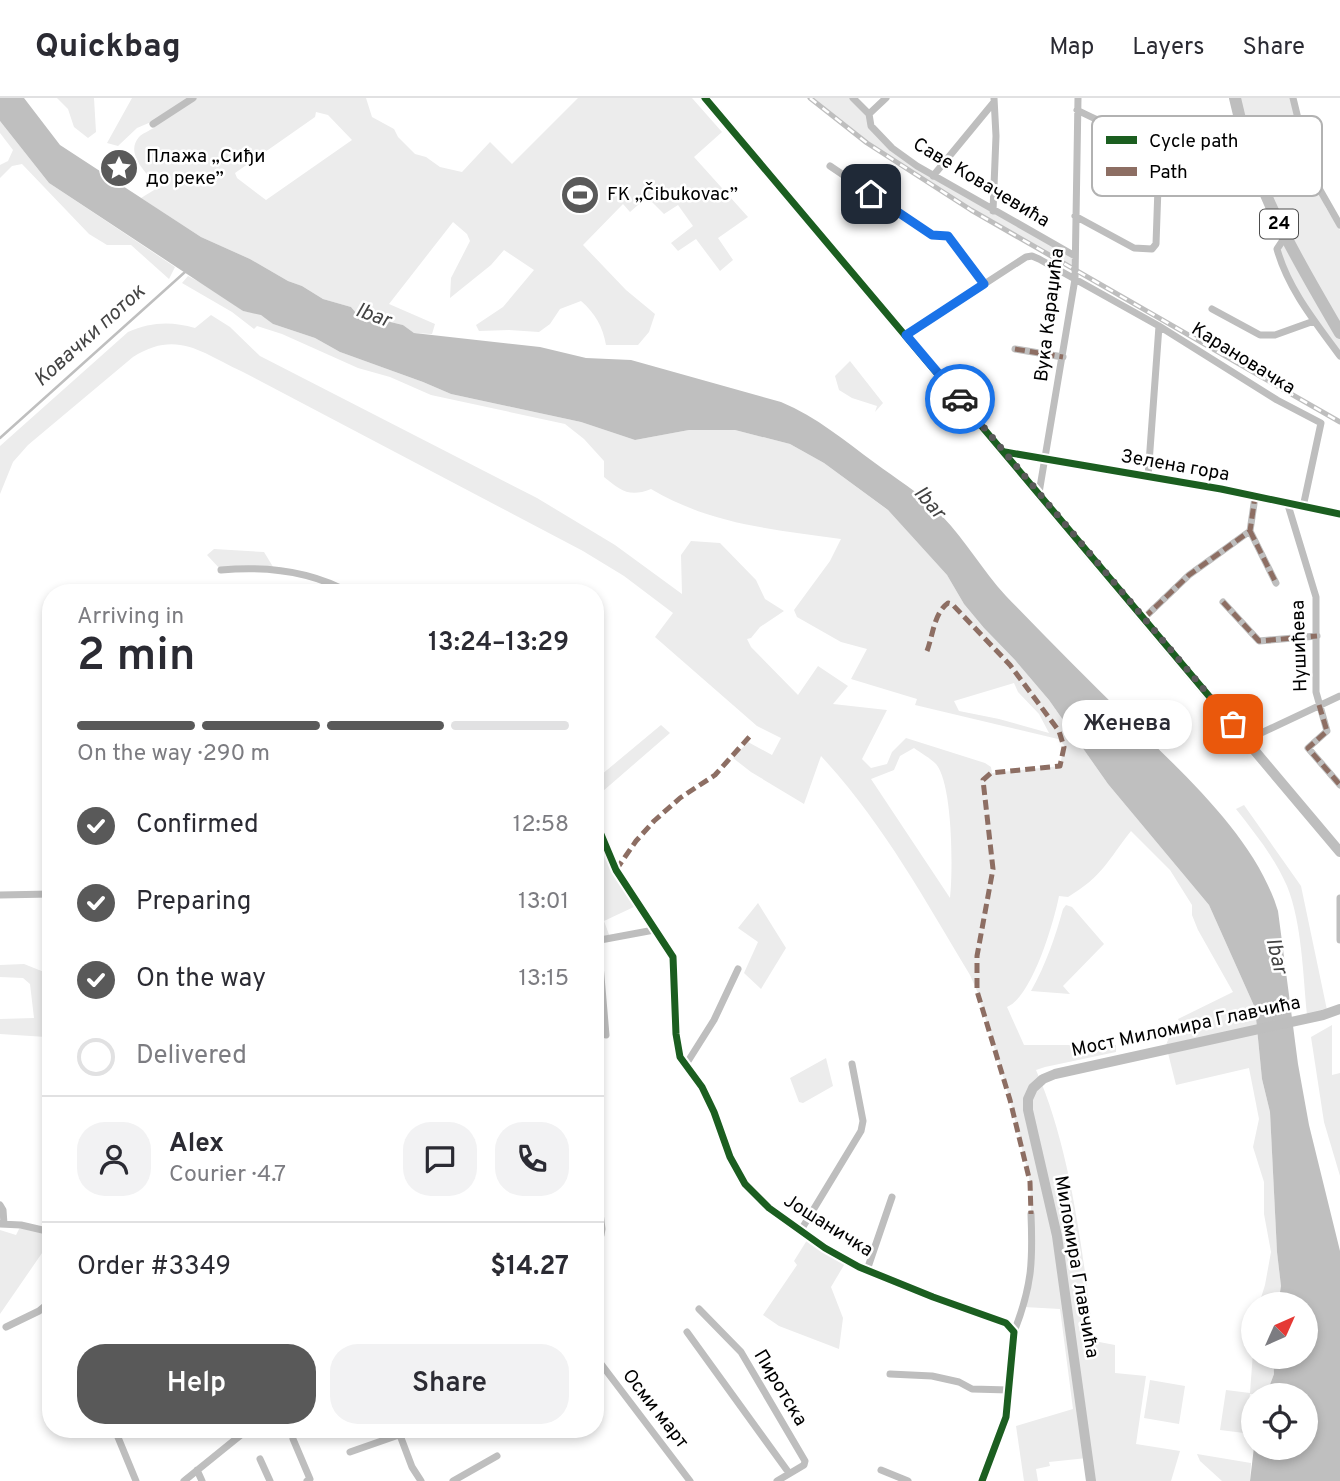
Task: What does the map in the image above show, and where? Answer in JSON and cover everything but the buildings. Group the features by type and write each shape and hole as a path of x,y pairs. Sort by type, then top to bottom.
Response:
{"main road":[{"name":"24","path":"1235,98 1240,116"},
{"name":"24","path":"1266,196 1285,237 1340,333"}],"street":[{"path":"152,124 193,98"},
{"path":"705,98 1340,852"},
{"name":"Саве Ковачевића","path":"853,98 869,114 871,126 892,148 933,176 1075,256"},
{"path":"869,114 886,98"},
{"name":"Вука Караџића","path":"1039,493 1074,279 1078,98"},
{"path":"1293,98 1297,116"},
{"path":"933,176 995,100"},
{"path":"993,211 995,100"},
{"path":"1077,110 1092,118"},
{"path":"830,166 932,235 948,236 984,284 906,335"},
{"path":"1322,194 1340,225"},
{"path":"1075,216 1134,248 1152,249 1156,244 1158,196"},
{"path":"1285,237 1277,249 1281,264 1314,321 1340,356"},
{"name":"Карановачка","path":"984,284 1026,257 1032,256 1159,326 1277,400 1321,423 1303,507"},
{"path":"1212,309 1260,335 1275,335 1314,321"},
{"path":"1148,477 1159,326"},
{"path":"1015,349 1063,357"},
{"name":"Зелена гора","path":"1005,452 1340,514"},
{"path":"1255,497 1250,531 1276,583"},
{"name":"Нушићева","path":"1287,505 1316,597 1316,692 1326,731 1325,735 1308,748 1340,785"},
{"path":"1144,618 1189,575 1250,531"},
{"path":"221,570 286,571 329,584"},
{"path":"1223,602 1259,641 1317,636"},
{"path":"1246,740 1340,696"},
{"name":"Јошаничка","path":"604,841 616,870 673,957 676,1034 680,1057 702,1087 730,1157 746,1184 769,1208 825,1248 867,1270 1006,1323 1014,1332"},
{"path":"0,895 42,894"},
{"path":"1340,898 1340,940"},
{"path":"604,939 654,930"},
{"path":"685,1066 714,1020 738,969"},
{"name":"Мост Миломира Главчића","path":"1055,1074 1340,1009"},
{"path":"604,1016 606,1035"},
{"name":"Јошаничка","path":"801,1230 861,1131 863,1121 852,1065"},
{"name":"Миломира Главчића","path":"1055,1074 1043,1079 1033,1088 1028,1099 1028,1110 1057,1236 1090,1481"},
{"name":"Јошаничка","path":"867,1270 892,1197"},
{"path":"0,1205 3,1210 2,1224 21,1225 42,1231"},
{"path":"982,1481 1002,1431 1009,1401 1014,1332 1027,1297 1033,1267 1031,1214"},
{"path":"6,1327 42,1308"},
{"name":"Пиротска","path":"699,1309 741,1352 783,1421 805,1462 789,1473"},
{"path":"687,1332 789,1473 777,1481"},
{"name":"Осми март","path":"604,1368 690,1481"},
{"path":"890,1374 932,1376 972,1388 1009,1390"},
{"path":"118,1438 136,1481"},
{"path":"184,1481 237,1438"},
{"path":"350,1452 384,1438"},
{"path":"401,1438 412,1467 421,1481"},
{"path":"293,1439 310,1480"},
{"path":"453,1481 497,1455"},
{"path":"260,1460 270,1481"},
{"path":"197,1470 202,1481"},
{"path":"881,1470 908,1481"}],"shaded area":[{"path":"57,98 94,98 96,132 88,138 74,127 68,109"},
{"path":"132,98 366,98 372,117 394,129 415,154 426,157 440,167 462,172 490,142 512,164 578,98 692,98 722,132 694,157 748,217 718,238 733,260 720,271 696,239 678,251 671,243 693,226 678,205 664,214 647,197 630,212 623,204 583,245 626,290 655,314 649,332 638,345 606,345 598,321 581,301 560,309 550,324 539,332 479,331 476,325 503,307 534,270 504,250 491,265 450,298 451,278 470,241 467,234 453,222 389,304 435,324 432,334 414,333 403,325 357,314 351,307 323,299 250,259 201,237 141,198 159,187 139,164 134,150 139,137 154,128 151,122 137,128 118,146 107,143","holes":["316,112 328,115 352,140 266,200 237,178 235,173 315,117"]},
{"path":"810,98 853,98 869,114 871,126 892,148 1075,256 1075,270 906,168"},
{"path":"1235,98 1290,98 1295,116 1242,116"},
{"path":"0,121 49,183 175,267 169,279 131,245 107,245 89,234 22,164 12,166 0,178 0,165 8,161 13,150 0,133"},
{"path":"1271,196 1322,196 1340,230 1340,356 1308,313 1277,249 1285,236"},
{"path":"188,276 215,290 243,311 261,314 273,324 315,338 340,352 451,394 581,422 635,440 689,430 735,430 790,444 824,463 889,511 947,575 964,604 984,628 1049,700 1108,784 1209,905 1255,1008 1262,1079 1270,1112 1280,1292 1263,1292 1271,1252 1264,1214 1264,1182 1253,1147 1259,1119 1249,1068 1176,1085 1166,1045 1180,1023 1178,1019 1233,992 1198,930 1192,915 1192,905 1170,870 1131,831 1089,882 1068,897 1059,896 1047,940 1033,974 1025,989 1007,1007 1024,1045 1116,1045 1116,1052 1036,1070 1067,1168 1094,1341 1115,1345 1115,1373 1146,1376 1136,1444 1180,1451 1171,1481 1091,1481 1087,1458 1049,1462 1050,1466 1036,1469 1038,1481 1024,1481 1016,1426 1073,1409 1060,1309 1024,1307 1033,1267 1030,1182 1010,1100 977,991 901,861 864,808 821,756 804,804 733,758 748,742 772,755 781,738 757,726 655,637 673,613 624,576 583,551 243,372 189,347 163,345 133,357 28,445 13,462 0,494 0,446 128,332 161,324 195,328 211,315 230,327 260,356 537,498 615,545 682,594 681,555 691,541 720,543 756,580 765,599 784,611 747,639 751,647 798,695 818,666 848,686 833,704 887,710 862,759 871,768 887,764 892,752 906,738 985,763 991,767 992,773 1060,766 1064,745 1058,739 915,705 917,699 851,679 867,649 841,642 797,617 794,610 830,561 841,539 720,518 697,511 651,489 637,493 625,491 604,477 604,461 584,439 565,424 431,395 390,377 358,368 282,334 257,326 254,329 232,312 182,283","holes":["1014,683 1018,692 1039,714 1049,733 959,711 954,701","914,748 928,758 942,774 949,808 950,898 871,779 894,770 900,756"]},
{"path":"850,361 883,403 875,412 877,406 852,398 839,390 835,376"},
{"path":"214,549 264,552 275,570 221,570 207,555"},
{"path":"661,725 670,733 604,790 604,772"},
{"path":"1244,805 1301,886 1327,1010 1307,1015 1301,949 1292,901 1276,865 1236,809"},
{"path":"604,842 638,905 604,921"},
{"path":"758,903 786,948 761,989 744,973 758,942 738,928"},
{"path":"1066,905 1072,907 1104,944 1063,986 1070,994 1031,991 1046,961"},
{"path":"604,921 611,940 604,940"},
{"path":"24,964 42,971 42,1037 0,1034 0,1019 34,1018 30,984 23,978 0,977 0,965"},
{"path":"1332,1025 1332,1075 1340,1073 1340,1176 1324,1122 1311,1037"},
{"path":"826,1058 833,1086 803,1103 799,1102 790,1078"},
{"path":"21,1225 42,1230 42,1253 0,1314 0,1230 16,1235"},
{"path":"809,1237 847,1260 831,1287 843,1318 839,1349 779,1326 763,1315 797,1265 794,1261"},
{"path":"1252,1369 1274,1369 1271,1383 1251,1383"},
{"path":"1150,1380 1185,1386 1179,1424 1144,1418"},
{"path":"1226,1390 1241,1392 1241,1433 1220,1430"},
{"path":"1197,1454 1251,1463 1250,1481 1222,1481 1200,1461"}],"water":[{"name":"Ibar","path":"0,98 24,98 60,145 201,237 250,259 323,299 351,307 357,314 403,325 414,333 540,347 586,358 631,360 781,402 830,430 935,508 1006,596 1215,807 1235,831 1267,883 1278,911 1298,1064 1309,1125 1340,1251 1340,1481 1250,1481 1252,1460 1318,1460 1318,1383 1271,1383 1274,1369 1318,1369 1318,1292 1280,1292 1270,1112 1262,1079 1255,1008 1209,905 1108,784 1049,700 984,628 964,604 947,575 888,510 824,463 790,444 735,430 689,430 635,440 581,422 451,394 340,352 315,338 273,324 261,315 243,311 49,183 0,121"}],"waterway":[{"name":"Ковачки поток","path":"0,438 185,272"}],"railway":[{"path":"810,98 867,143 971,210 1340,422"}],"marked path":[{"path":"1015,349 1063,357"},
{"path":"1144,618 1189,575 1250,531 1255,497"},
{"path":"1250,531 1276,583"},
{"path":"1223,602 1259,641 1317,636"},
{"path":"927,651 940,612 948,603 952,604 1010,665 1059,731 1064,747 1060,766 991,773 983,780 993,869 977,956 977,991 1010,1100 1030,1182 1031,1214"},
{"path":"1319,705 1327,731 1308,748 1340,785"},
{"path":"616,870 654,821 680,798 715,775 751,735"}],"cycle path":[{"path":"705,98 1246,740"},
{"path":"1005,452 1221,489 1340,514"},
{"path":"604,841 616,870 673,957 676,1034 680,1057 702,1087 730,1157 745,1184 769,1208 825,1248 859,1267 1006,1323 1014,1332 1006,1417 982,1481"}],"way so far":[{"path":"960,399 1233,724"}],"place":[{"name":"Плажа „Сиђи до реке”","path":"119,168"},
{"name":"FK „Čibukovac”","path":"580,195"},
{"name":"Женева","path":"1233,724"}],"route":[{"path":"871,194 932,235 948,236 984,284 906,335 960,399"}]}
